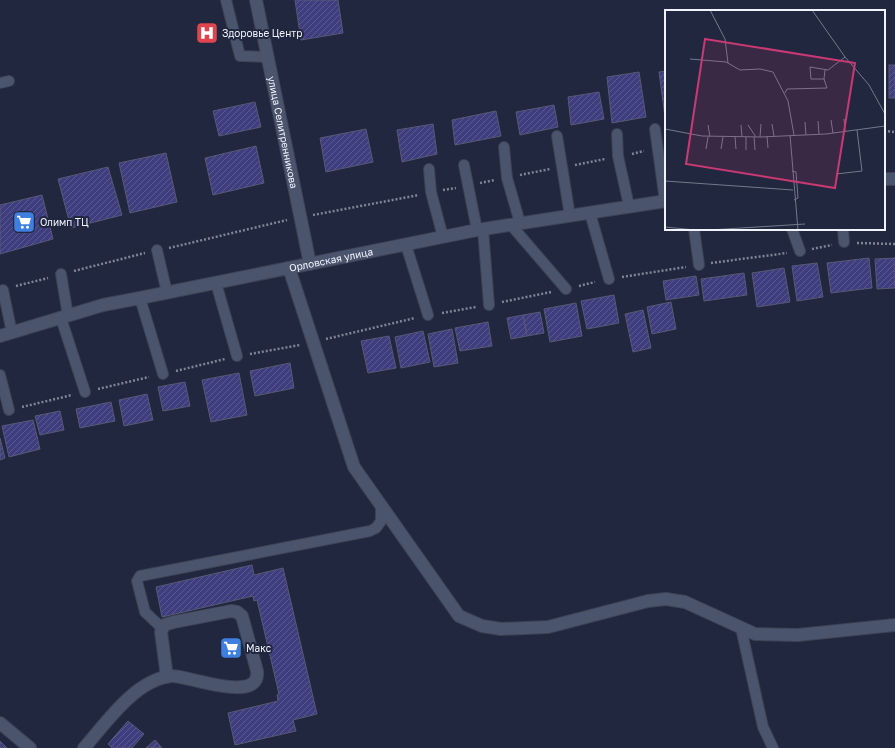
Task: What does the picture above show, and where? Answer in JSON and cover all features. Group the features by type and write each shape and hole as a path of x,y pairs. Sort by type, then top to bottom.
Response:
{"street":[{"name":"улица Селитренникова","path":"256,0 302,217 310,264"},
{"name":"Орловская улица","path":"6,334 103,305 480,230 665,201"},
{"path":"289,268 354,467 459,616 482,626 501,629 548,627 648,601 666,599 685,602 755,634 776,636 895,625"},
{"path":"84,748 132,695 149,684 167,677 180,676 227,687 250,685 255,683 257,675 242,617 238,613 229,611 174,622 162,628 161,632 167,677"},
{"path":"0,723 30,748"}],"lane":[{"path":"226,0 240,56 268,56"},
{"path":"655,129 665,201"},
{"path":"617,134 618,156 630,206"},
{"path":"557,136 570,216"},
{"path":"504,147 506,178 516,224 566,289"},
{"path":"464,165 480,230 489,305"},
{"path":"429,169 431,192 443,237"},
{"path":"590,213 609,279"},
{"path":"694,230 700,265"},
{"path":"792,230 800,251"},
{"path":"842,230 844,242"},
{"path":"406,245 428,315"},
{"path":"157,250 167,293"},
{"path":"61,274 65,317 85,392"},
{"path":"216,283 237,356"},
{"path":"2,290 6,334"},
{"path":"140,298 163,374"},
{"path":"0,375 9,410"},
{"path":"162,628 145,612 137,581 140,576 370,531 376,528 381,521 381,505"},
{"path":"741,628 763,727 773,748"}],"path":[{"path":"885,131 895,132"},
{"path":"2,290 157,250 302,217 658,149"}],"building":[{"path":"295,0 338,0 343,33 301,40"},
{"path":"889,65 895,65 895,98 889,98"},
{"path":"665,71 665,117 659,72"},
{"path":"639,72 646,117 612,123 607,77"},
{"path":"599,92 604,119 571,125 568,97"},
{"path":"255,102 261,127 219,136 213,111"},
{"path":"554,105 558,127 520,135 516,112"},
{"path":"496,111 501,136 455,145 452,120"},
{"path":"433,124 437,154 402,162 397,130"},
{"path":"366,129 373,162 326,172 320,138"},
{"path":"256,146 264,183 213,195 205,158"},
{"path":"166,153 177,202 130,213 119,163"},
{"path":"108,167 122,215 71,228 58,179"},
{"name":"Олимп ТЦ","path":"42,195 53,239 0,254 0,205"},
{"path":"869,258 872,288 831,293 827,263"},
{"path":"895,258 895,288 877,289 875,259"},
{"path":"817,263 823,297 797,301 792,266"},
{"path":"784,268 790,302 757,307 752,273"},
{"path":"744,273 747,295 704,301 701,279"},
{"path":"696,276 699,295 666,300 663,281"},
{"path":"614,295 619,323 587,329 581,301"},
{"path":"671,302 676,329 652,334 647,307"},
{"path":"576,303 582,336 550,342 544,309"},
{"path":"643,310 651,348 633,352 625,314"},
{"path":"540,312 544,333 527,336 523,315"},
{"path":"523,315 527,336 511,339 507,318"},
{"path":"488,322 492,346 460,351 455,328"},
{"path":"452,329 458,363 434,367 428,334"},
{"path":"423,331 430,362 401,368 395,337"},
{"path":"389,336 396,368 368,373 361,341"},
{"path":"290,363 294,388 255,396 250,371"},
{"path":"239,373 247,415 211,422 202,380"},
{"path":"185,382 190,406 163,411 158,387"},
{"path":"147,394 153,420 124,426 119,400"},
{"path":"111,402 115,421 80,428 76,409"},
{"path":"60,411 64,430 40,435 35,416"},
{"path":"33,420 40,449 9,457 2,426"},
{"path":"0,438 5,458 0,460"},
{"path":"252,565 254,575 283,568 317,714 293,720 296,731 235,745 228,713 278,701 277,695 279,694 257,600 254,601 253,596 162,617 156,587"},
{"path":"128,721 144,734 132,748 112,748 108,744"},
{"path":"155,740 162,748 146,748"},
{"path":"0,741 7,748 0,748"}],"place":[{"name":"Здоровье Центр","path":"207,33"},
{"name":"Олимп ТЦ","path":"24,222"},
{"name":"Макс","path":"231,648"}]}
